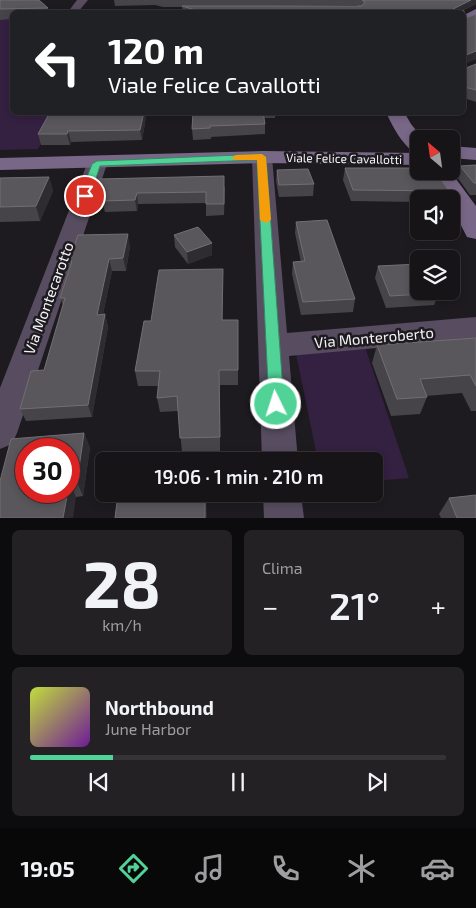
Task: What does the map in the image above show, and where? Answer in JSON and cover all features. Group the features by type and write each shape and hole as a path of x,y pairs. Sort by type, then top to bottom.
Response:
{"main road":[{"path":"398,115 410,134"},
{"name":"Viale Felice Cavallotti","path":"0,164 97,164 268,157 369,160 410,148"},
{"path":"460,153 476,155"},
{"path":"460,156 476,155"},
{"path":"445,180 471,217 476,231"}],"street":[{"path":"268,157 272,346 279,452"},
{"name":"Via Montecarotto","path":"0,433 97,164"},
{"name":"Via Monteroberto","path":"272,346 476,328"},
{"path":"283,502 284,518"}],"shaded area":[{"path":"0,16 10,16 10,115 55,115 38,149 0,150"},
{"path":"364,344 409,478 383,480 383,452 316,452 295,349"}],"building":[{"path":"0,0 39,0 48,8 0,9"},
{"path":"362,0 471,0 453,9 458,10 195,10 182,6 362,6 365,2"},
{"path":"476,14 476,51 466,55 466,18"},
{"path":"476,64 476,90 466,88 466,68"},
{"path":"48,115 143,115 140,130 68,131 67,134 38,134"},
{"path":"193,115 264,115 265,124 210,126 210,128 192,129"},
{"path":"476,165 476,183 474,183 460,166"},
{"path":"345,168 410,168 410,180 441,180 448,190 410,191 353,190"},
{"path":"308,169 314,184 279,185 277,170"},
{"path":"224,176 224,204 206,204 206,192 137,193 135,200 103,201 105,194 99,194 99,179"},
{"path":"49,177 36,206 0,207 0,178"},
{"path":"327,220 355,299 303,302 293,262 305,261 296,222"},
{"path":"198,227 212,243 187,252 174,235"},
{"path":"128,234 123,258 109,259 97,315 105,314 88,405 20,409 31,371 44,370 65,298 60,298 72,261 69,261 78,235"},
{"path":"410,264 410,295 390,296 378,266"},
{"path":"223,269 222,320 238,320 238,370 219,370 220,437 180,438 177,396 157,398 160,371 135,371 144,321 151,321 159,270"},
{"path":"476,338 476,386 470,375 420,379 427,397 397,399 377,345"},
{"path":"84,433 80,461 80,438 23,438"},
{"path":"11,439 15,439 15,503 66,503 63,518 0,518 0,481"},
{"path":"476,495 476,518 457,518 449,498"},
{"path":"117,502 205,502 205,518 115,518"}],"slow traffic":[{"path":"236,158 262,157 266,220"}],"route":[{"path":"85,196 97,164 262,157 276,404"}]}
